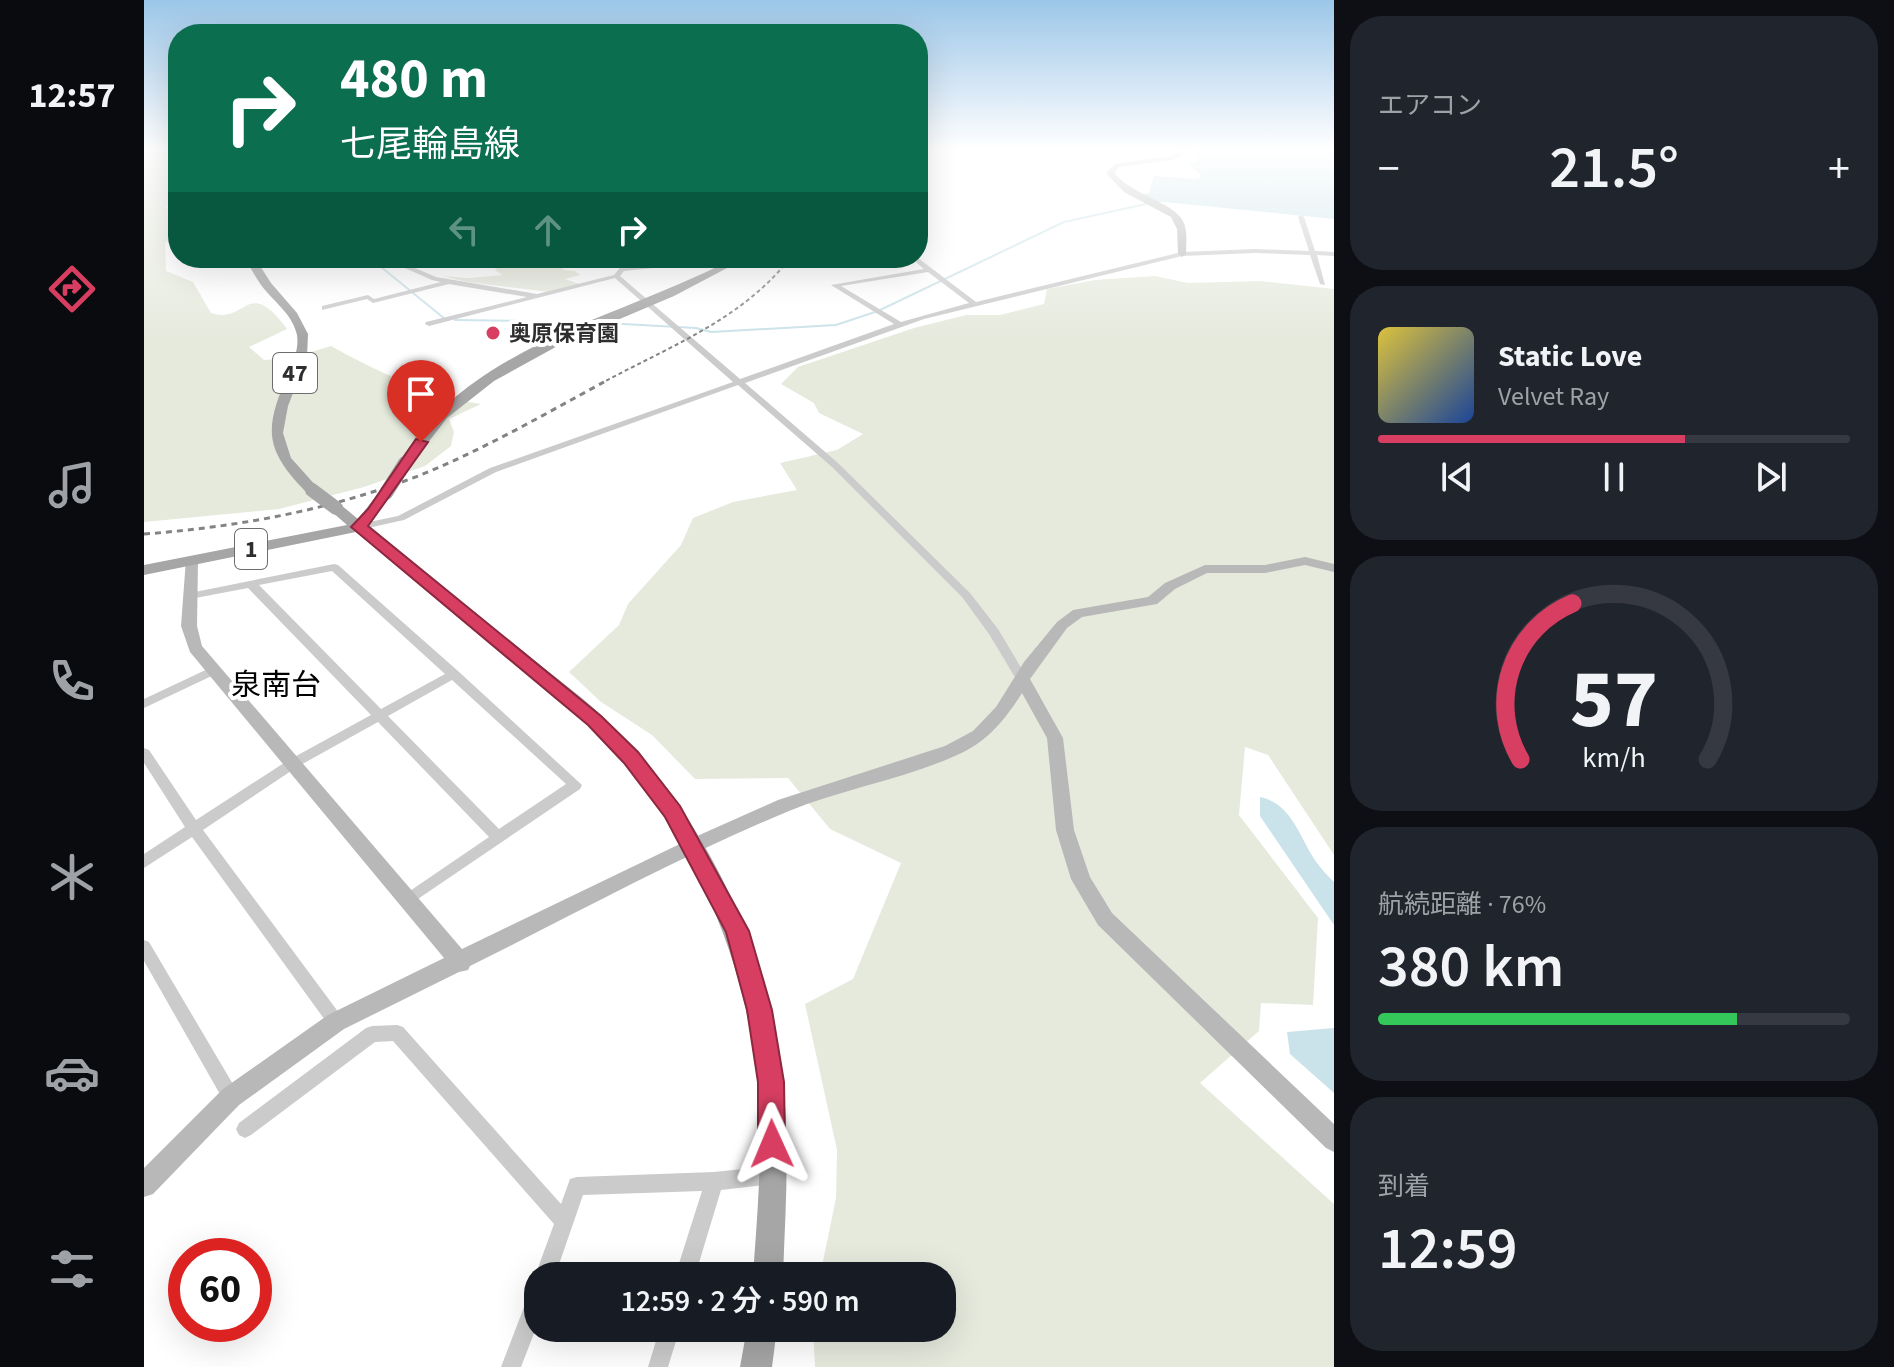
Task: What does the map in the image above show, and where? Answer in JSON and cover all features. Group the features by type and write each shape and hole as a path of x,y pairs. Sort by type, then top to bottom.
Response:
{"main road":[{"name":"47","path":"256,268 299,325 303,336 302,355 279,406 275,426 286,462 312,490 595,720 631,758 672,811 737,931 759,1010 771,1082 769,1262"},
{"path":"359,527 446,412 502,371 540,349 720,268"},
{"name":"1","path":"144,570 359,527"},
{"path":"756,1367 760,1342"}],"street":[{"path":"1167,212 1181,224 1182,254"},
{"path":"1301,217 1323,283 1334,283"},
{"path":"359,527 401,518 493,470 899,324 973,303 1182,254 1334,254"},
{"path":"408,268 434,279 540,296"},
{"path":"619,272 622,268"},
{"path":"429,324 619,272 651,268"},
{"path":"926,268 973,303"},
{"path":"899,324 834,285 928,270"},
{"path":"619,272 646,303 835,465 966,595 994,632 1055,738 1065,830 1081,879 1093,902 1105,919 1334,1140"},
{"path":"325,308 368,297 373,301 449,282"},
{"path":"144,1185 231,1097 336,1022 693,846 784,805 951,751 979,735 1002,711 1030,666 1062,625 1078,613 1152,601 1170,586 1205,569 1265,569 1305,561 1334,568"},
{"path":"191,562 189,626 195,648 461,963"},
{"path":"190,596 334,567 575,785 409,899"},
{"path":"252,585 498,837"},
{"path":"144,704 214,670"},
{"path":"144,862 292,764 454,674"},
{"path":"146,759 336,1022"},
{"path":"144,947 231,1097"},
{"path":"245,1129 372,1034 397,1033 564,1221"},
{"path":"550,1262 577,1186 714,1181 772,1175"},
{"path":"689,1262 714,1181"},
{"path":"511,1367 524,1333"},
{"path":"658,1367 666,1342"}],"shaded area":[{"path":"144,212 168,212 166,271 193,282 211,313 232,313 255,303 274,313 287,329 249,347 264,360 292,358 331,346 404,382 481,404 449,419 454,432 451,446 425,466 364,487 279,509 144,522"},
{"path":"563,268 580,275 565,279 579,284 550,292 442,276 469,278 502,275 495,270"},
{"path":"1155,276 1188,283 1261,281 1334,289 1334,855 1268,755 1245,747 1239,815 1318,918 1313,1005 1261,1003 1259,1031 1200,1083 1334,1204 1334,1367 815,1367 814,1342 956,1342 956,1262 823,1262 836,1198 837,1150 805,1004 853,979 901,863 830,829 788,778 695,779 652,735 601,702 569,672 619,625 628,604 681,545 693,518 733,502 797,490 780,463 837,450 863,434 819,413 814,403 781,384 798,367 914,328 966,315 1000,315 1044,304 1047,289 1095,280"}],"water":[{"path":"1262,212 1334,212 1334,219"},
{"path":"1260,797 1288,814 1317,863 1334,882 1334,925 1260,816"},
{"path":"1334,1028 1334,1093 1290,1054 1287,1032"}],"waterway":[{"path":"605,323 696,328 711,332 836,325 878,311 1064,222 1110,212"},
{"path":"382,268 445,319"},
{"path":"455,320 588,322"}],"railway":[{"path":"600,384 727,315 750,299 781,268"},
{"path":"144,534 249,522 385,488 466,455 604,382"}],"place":[{"name":"奥原保育園","path":"493,333"}],"district":[{"name":"泉南台","path":"276,685"}],"route":[{"path":"421,442 373,513 359,527 595,720 631,758 672,811 737,931 759,1010 771,1082 772,1144"}]}
